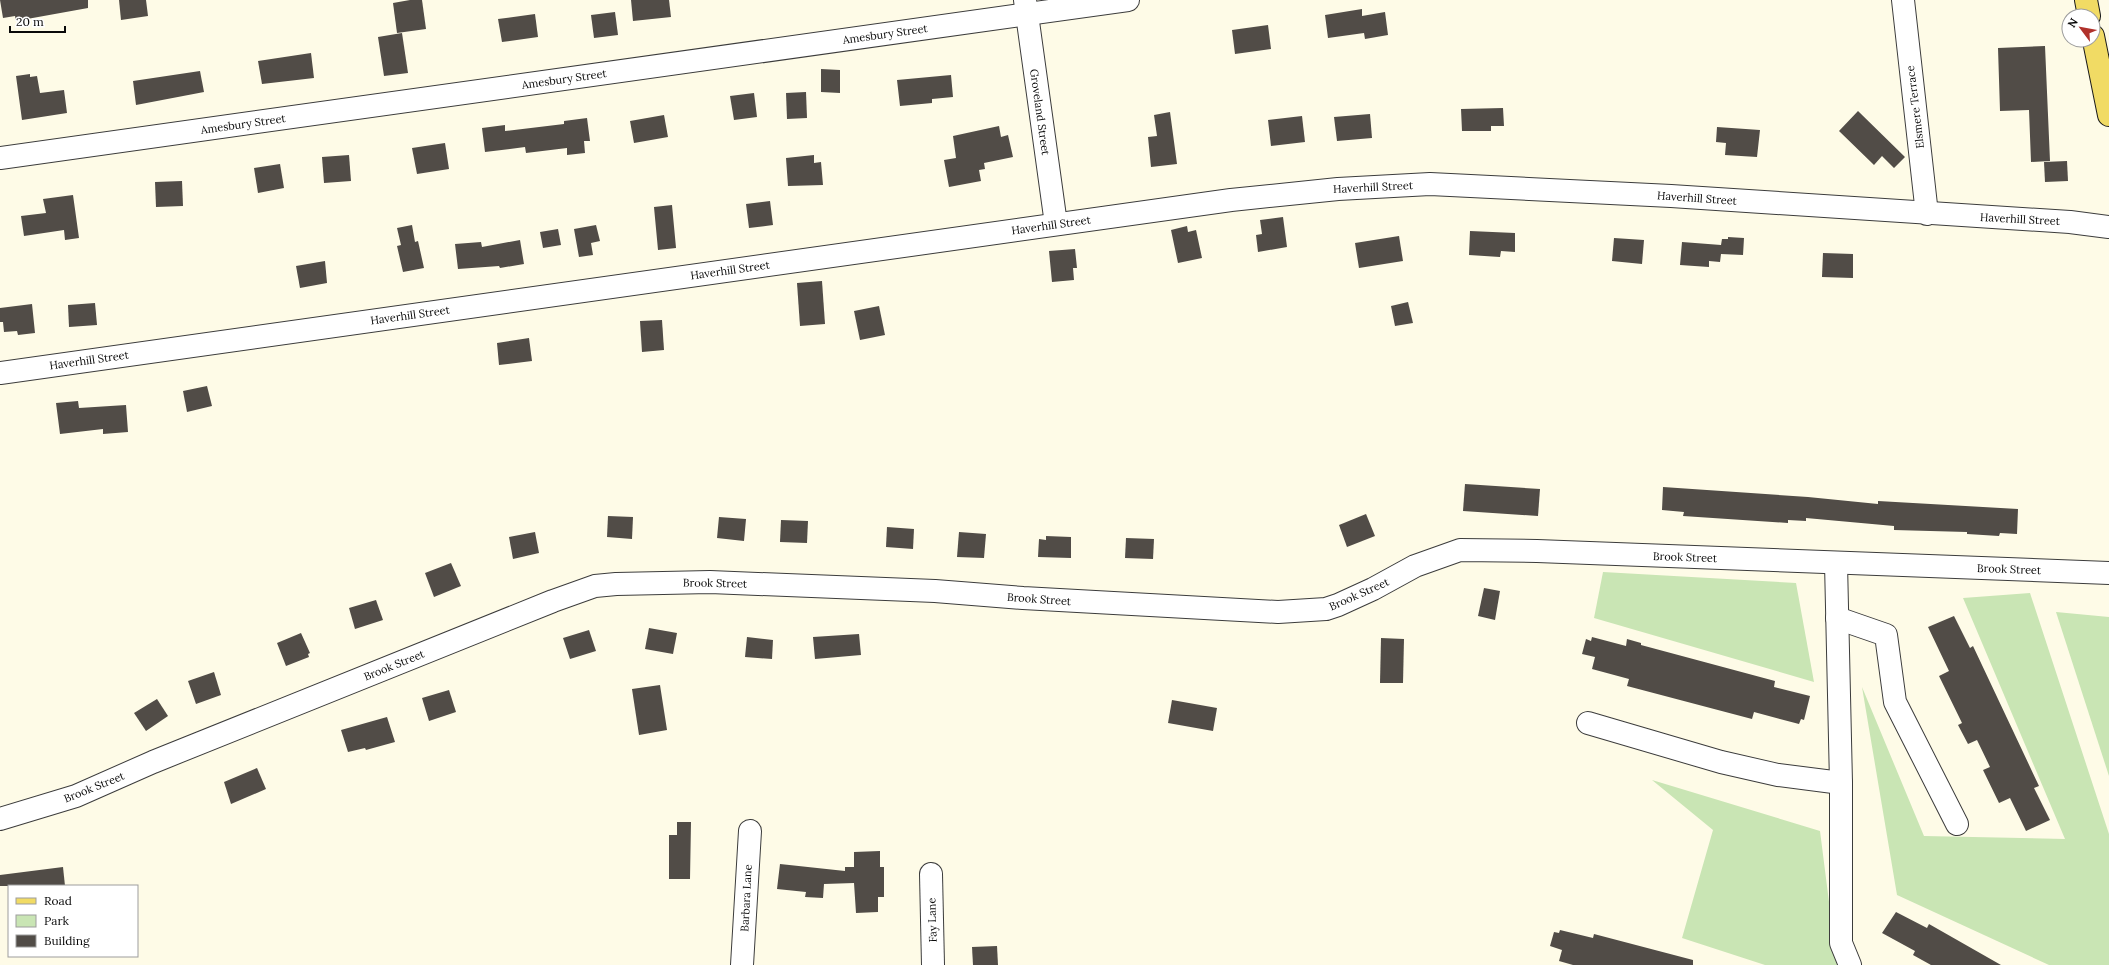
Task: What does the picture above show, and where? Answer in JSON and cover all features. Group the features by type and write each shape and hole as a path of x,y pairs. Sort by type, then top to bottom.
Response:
{"main road":[{"path":"2095,48 2109,115"}],"street":[{"name":"Amesbury Street","path":"0,158 1026,7 1128,0"},
{"name":"Elsmere Terrace","path":"1902,0 1927,214"},
{"name":"Groveland Street","path":"1026,7 1056,224"},
{"name":"Haverhill Street","path":"0,373 1056,224 1231,200 1338,188 1430,184 1671,196 1927,214 2070,222 2109,227"},
{"name":"Brook Street","path":"0,819 76,796 153,762 553,601 595,586 639,582 702,582 935,590 1023,598 1278,612 1326,609 1338,605 1374,589 1415,566 1460,550 1537,551 2109,573"},
{"path":"1836,563 1841,783 1841,943 1850,965"},
{"path":"1838,618 1886,635 1895,702 1957,824"},
{"path":"1588,723 1721,762 1778,775 1841,783"},
{"name":"Barbara Lane","path":"742,965 750,831"},
{"name":"Fay Lane","path":"931,874 933,965"}],"green space":[{"path":"1603,572 1796,583 1814,682 1594,618"},
{"path":"2030,593 2109,834 2109,965 2049,965 1897,895 1862,687 1924,836 2065,839 1963,598"},
{"path":"2056,612 2109,617 2109,776"},
{"path":"1652,780 1820,831 1837,965 1765,965 1682,938 1713,830"}],"building":[{"path":"0,0 88,0 88,8 16,21 15,16 3,18"},
{"path":"119,0 146,0 148,16 121,20"},
{"path":"410,0 422,0 426,29 397,33 393,3"},
{"path":"631,0 669,0 671,17 633,21"},
{"path":"1362,9 1362,16 1385,12 1388,35 1365,39 1364,33 1328,38 1325,15"},
{"path":"615,12 618,35 594,38 591,15"},
{"path":"535,14 538,37 502,42 498,19"},
{"path":"1268,25 1271,49 1235,54 1232,30"},
{"path":"402,33 408,73 384,76 378,37"},
{"path":"2045,46 2050,161 2031,162 2029,110 2000,111 1998,48"},
{"path":"311,53 314,78 262,84 258,61"},
{"path":"821,69 840,70 840,93 821,92"},
{"path":"200,71 204,92 136,105 133,81"},
{"path":"30,74 30,77 37,76 40,93 64,90 67,113 22,120 16,76"},
{"path":"951,75 953,97 932,99 932,103 900,106 897,80"},
{"path":"806,92 807,118 787,119 786,93"},
{"path":"754,93 757,117 734,120 730,96"},
{"path":"1503,108 1504,126 1491,126 1491,131 1462,131 1461,109"},
{"path":"1858,111 1905,157 1894,168 1882,156 1874,165 1839,131"},
{"path":"1170,112 1177,164 1151,167 1148,137 1157,136 1154,115"},
{"path":"1370,114 1372,138 1337,141 1334,117"},
{"path":"664,115 668,137 634,143 630,121"},
{"path":"1302,116 1305,142 1271,146 1268,120"},
{"path":"587,118 590,141 584,141 585,153 567,155 567,148 526,153 525,147 485,152 482,128 505,125 505,131 564,124 564,121"},
{"path":"999,126 1001,137 1008,135 1013,157 984,163 985,169 979,170 981,181 949,187 944,160 956,158 953,136"},
{"path":"1717,127 1760,130 1757,157 1725,155 1726,143 1716,142"},
{"path":"445,143 449,169 417,174 412,148"},
{"path":"349,155 351,181 324,183 322,157"},
{"path":"814,155 814,163 821,162 823,185 788,186 786,158"},
{"path":"2067,161 2068,181 2045,182 2044,162"},
{"path":"280,164 284,188 258,193 254,168"},
{"path":"182,181 183,206 156,207 155,182"},
{"path":"73,195 79,238 65,240 64,230 24,236 21,216 46,213 43,199"},
{"path":"770,201 773,225 749,228 746,204"},
{"path":"672,205 676,248 658,250 654,207"},
{"path":"1283,217 1287,247 1258,252 1256,235 1262,234 1260,220"},
{"path":"412,225 415,242 418,241 424,268 403,272 397,246 401,245 397,228"},
{"path":"596,225 600,241 591,243 593,255 579,257 574,229"},
{"path":"1187,226 1188,232 1196,230 1202,258 1178,263 1171,230"},
{"path":"558,229 561,245 543,248 540,232"},
{"path":"1470,231 1515,233 1515,252 1501,251 1500,257 1469,255"},
{"path":"1399,236 1403,261 1359,268 1355,243"},
{"path":"1728,237 1744,238 1743,255 1721,254 1720,262 1709,261 1709,267 1680,265 1682,242 1721,245 1722,239 1728,239"},
{"path":"1614,238 1644,240 1642,264 1612,261"},
{"path":"520,240 524,264 500,268 499,266 458,269 455,244 481,242 482,247"},
{"path":"1075,249 1077,268 1073,268 1074,280 1052,282 1049,251"},
{"path":"1823,253 1853,254 1853,278 1822,277"},
{"path":"325,261 327,283 300,288 296,266"},
{"path":"822,281 825,324 800,326 797,283"},
{"path":"1408,302 1413,323 1395,326 1391,306"},
{"path":"95,303 97,325 69,327 68,305"},
{"path":"32,304 35,333 18,335 17,331 4,332 3,322 0,322 0,308"},
{"path":"879,306 885,335 860,340 854,311"},
{"path":"662,320 664,350 642,352 640,321"},
{"path":"529,338 532,361 499,365 497,343"},
{"path":"207,386 212,406 187,412 183,391"},
{"path":"78,401 79,408 126,405 128,432 103,434 103,429 60,434 56,403"},
{"path":"1465,484 1540,489 1538,516 1463,511"},
{"path":"1663,487 1808,497 1878,504 1878,501 2018,509 2017,534 2000,533 1999,536 1967,534 1967,532 1894,530 1894,526 1806,518 1806,521 1788,520 1788,523 1683,516 1684,512 1662,510"},
{"path":"1366,514 1375,536 1347,547 1339,525"},
{"path":"608,516 633,517 632,539 607,537"},
{"path":"719,517 746,519 744,541 717,538"},
{"path":"781,520 808,521 807,543 780,542"},
{"path":"887,527 914,529 913,549 886,547"},
{"path":"535,532 539,553 513,559 509,537"},
{"path":"959,532 986,534 984,558 957,557"},
{"path":"1046,536 1071,537 1071,558 1038,557 1039,539 1046,540"},
{"path":"1126,538 1154,539 1153,559 1125,558"},
{"path":"451,563 461,586 434,597 425,573"},
{"path":"1484,588 1500,591 1495,620 1478,616"},
{"path":"376,600 383,620 355,629 349,608"},
{"path":"1954,616 1970,648 1973,646 2039,786 2034,788 2050,820 2026,831 2010,798 1999,803 1983,770 1990,767 1977,740 1968,744 1958,725 1962,723 1939,676 1949,671 1928,627"},
{"path":"649,628 677,633 673,654 645,649"},
{"path":"589,630 596,651 570,659 563,638"},
{"path":"301,633 310,653 308,654 309,657 286,666 277,643"},
{"path":"859,634 861,655 815,659 813,637"},
{"path":"747,637 773,640 772,659 745,657"},
{"path":"1592,637 1626,646 1627,639 1641,643 1641,645 1775,681 1774,687 1810,696 1804,720 1801,719 1799,724 1754,712 1752,719 1627,686 1629,679 1592,669 1595,657 1582,654 1586,639 1591,641"},
{"path":"1381,638 1404,639 1403,683 1380,683"},
{"path":"214,672 221,695 196,704 188,681"},
{"path":"660,685 667,730 639,735 632,689"},
{"path":"449,690 456,712 429,721 422,698"},
{"path":"157,699 168,716 146,731 134,713"},
{"path":"1172,700 1217,708 1213,731 1168,723"},
{"path":"387,717 395,742 366,750 365,748 348,752 341,730"},
{"path":"257,768 266,789 231,804 224,782"},
{"path":"677,822 691,822 690,879 669,879 669,835 677,835"},
{"path":"880,851 880,867 884,867 884,897 878,897 878,912 856,913 854,883 824,884 823,898 805,897 806,892 777,889 780,864 845,871 845,867 854,867 854,852"},
{"path":"63,867 65,885 0,886 0,875"},
{"path":"1896,912 1927,928 1929,924 2001,965 1931,965 1913,955 1915,951 1882,933"},
{"path":"1560,930 1593,938 1594,934 1693,960 1693,965 1573,965 1559,961 1562,950 1550,946 1554,932 1559,933"},
{"path":"997,946 998,965 973,965 972,947"}]}
